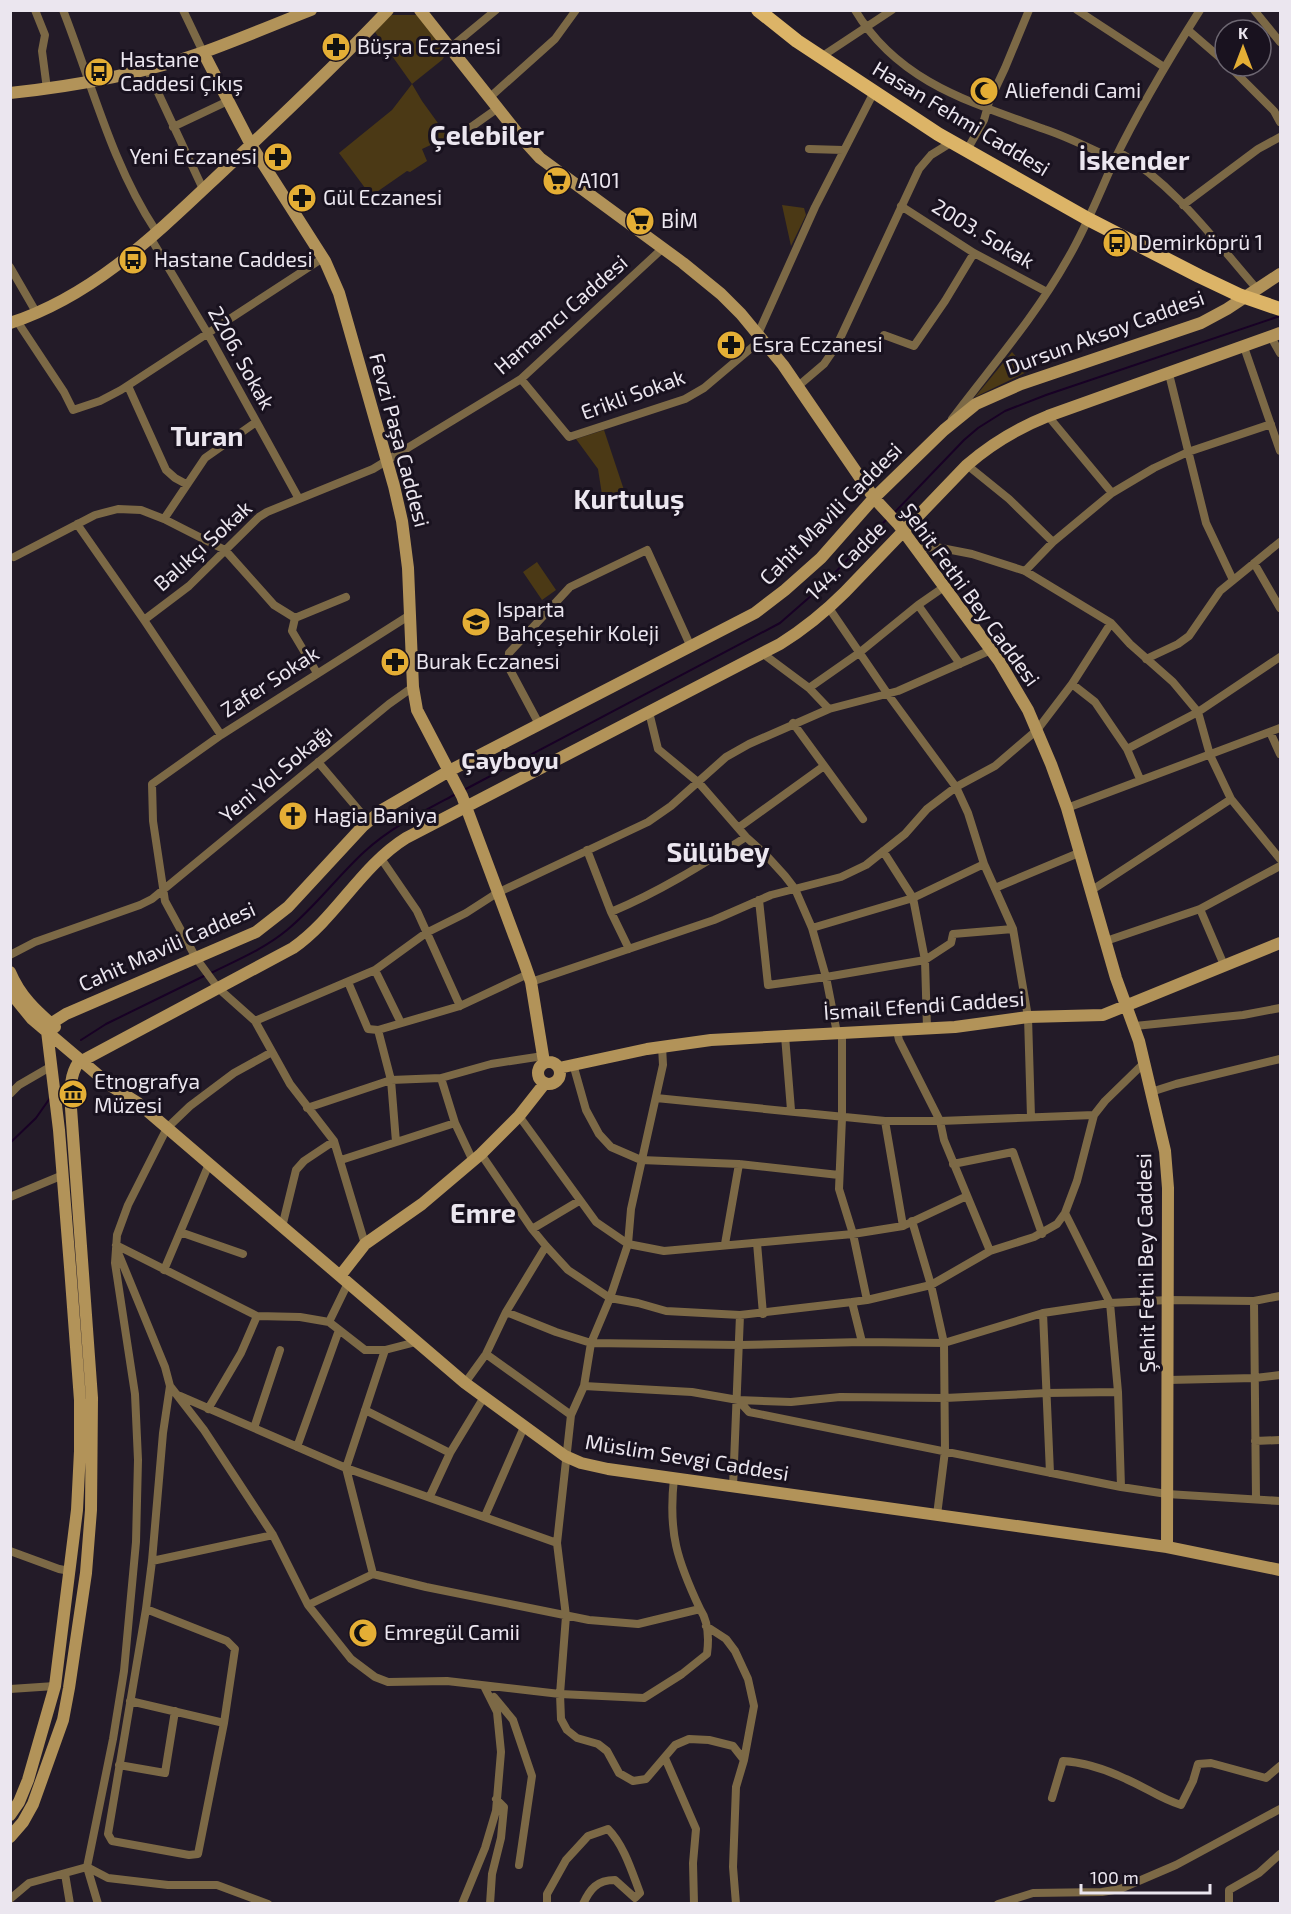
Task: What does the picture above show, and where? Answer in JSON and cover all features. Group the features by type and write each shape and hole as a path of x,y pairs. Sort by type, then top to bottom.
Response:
{"main road":[{"name":"Hasan Fehmi Caddesi","path":"758,10 820,57 967,150 1088,219 1199,276 1281,309"}],"street":[{"path":"35,10 45,35 42,51 47,89"},
{"name":"2206. Sokak","path":"63,10 122,167 153,234 298,499"},
{"path":"183,10 203,52"},
{"path":"10,93 89,82 147,69 203,52 311,10"},
{"path":"323,258 128,386 100,401 73,410 64,392 14,322 69,297 97,280 153,234 251,145 387,10"},
{"name":"Şehit Fethi Bey Caddesi","path":"420,10 489,98 540,158 663,248 721,294 760,336 877,501 901,528 991,650 1024,702 1067,808 1126,1006 1135,1026 1167,1169 1167,1547"},
{"path":"450,48 496,10"},
{"path":"489,98 555,39 576,10"},
{"path":"855,10 883,48 907,68 938,87 987,109 1117,156 1148,172 1183,206 1253,296"},
{"path":"820,57 892,10"},
{"path":"967,150 983,123 1029,10"},
{"path":"1077,10 1164,67"},
{"name":"Cahit Mavili Caddesi","path":"49,1028 66,1014 199,963 256,932 278,916 368,821 382,810 452,775 539,724 755,613 777,597 821,558 944,430 1008,348 1076,245 1117,156 1164,67 1200,10"},
{"path":"1254,10 1281,42"},
{"path":"1188,30 1213,52"},
{"name":"Fevzi Paşa Caddesi","path":"203,52 251,145 323,258 339,293 399,503 405,537 413,687 421,719 464,801 529,978 544,1059"},
{"path":"147,69 203,189"},
{"path":"1241,78 1274,111 1281,122"},
{"path":"760,336 815,207 874,92"},
{"path":"174,127 228,101"},
{"path":"450,142 498,108"},
{"path":"1183,206 1258,149 1281,137"},
{"path":"797,387 824,364 837,345 922,164 952,141"},
{"path":"809,149 843,150"},
{"name":"2003. Sokak","path":"901,206 974,253 1047,292"},
{"name":"Hamamcı Caddesi","path":"387,461 521,379 663,248"},
{"path":"884,335 914,346 951,292 974,253"},
{"path":"10,267 36,312"},
{"name":"Dursun Aksoy Caddesi","path":"944,430 976,404 993,395 1188,328 1253,296 1281,274"},
{"path":"1276,335 1281,353"},
{"name":"144. Cadde","path":"85,1058 216,986 286,953 300,943 380,857 464,801 649,712 795,634 829,608 901,528 967,465 980,453 1012,433 1048,416 1276,335"},
{"name":"Erikli Sokak","path":"521,379 569,437 685,399 704,388 760,336"},
{"path":"1244,347 1281,451"},
{"path":"1168,374 1206,523 1233,580"},
{"path":"128,386 166,470 174,478 186,484"},
{"path":"1048,416 1112,493"},
{"path":"164,519 205,458 256,422"},
{"path":"1025,571 1053,542 1112,493 1154,468 1188,452 1271,424"},
{"name":"Balıkçı Sokak","path":"144,620 189,586 259,517 363,474 387,461"},
{"path":"967,465 1009,499 1053,542"},
{"path":"12,558 95,515 118,509 141,510 225,550 274,605 295,618"},
{"path":"77,524 221,735"},
{"path":"1146,659 1178,644 1189,636 1220,591 1281,542"},
{"path":"916,549 936,547 972,554 1025,571 1042,579 1111,623 1146,659 1173,681 1198,712 1210,755 1231,799 1279,854"},
{"path":"539,724 508,666 510,651 570,587 647,550 691,647"},
{"path":"1254,563 1281,608"},
{"path":"809,688 859,653 944,587"},
{"path":"295,618 346,597"},
{"path":"918,605 960,664"},
{"path":"829,608 887,693 956,787 968,813 984,864 1013,928 1028,1017 1031,1117"},
{"name":"Zafer Sokak","path":"163,890 153,821 152,784 221,735 410,615"},
{"path":"295,618 292,631 317,673"},
{"path":"348,982 368,1029 378,1030 460,1006 529,978 629,949 714,920 759,900 841,877 866,865 905,834 927,809 956,787 995,766 1037,730 1072,684 1111,623"},
{"path":"255,1021 375,970 426,933 466,914 497,893 648,822 699,783 726,757 793,723 829,709 898,691 991,650"},
{"path":"762,653 809,688 829,709"},
{"path":"1127,749 1198,712 1281,657"},
{"path":"1072,684 1095,702 1127,749 1140,779"},
{"name":"Yeni Yol Sokağı","path":"10,954 46,938 140,905 163,890 389,704 413,687"},
{"path":"649,712 658,749 699,783 746,837 765,854 795,889 812,928 840,1033 842,1118 839,1189 853,1234 867,1300"},
{"path":"793,723 863,819"},
{"path":"1067,808 1281,728"},
{"path":"1270,732 1281,753"},
{"path":"318,762 368,821"},
{"path":"738,828 824,766"},
{"path":"1092,890 1231,799"},
{"path":"611,912 672,883 746,837"},
{"path":"587,850 611,912 629,949"},
{"path":"883,851 913,898 925,960 927,1028"},
{"path":"994,888 1081,852"},
{"path":"380,857 417,911 460,1006"},
{"path":"812,928 913,898 984,864"},
{"path":"1106,941 1200,909 1281,866"},
{"path":"163,890 165,901 199,963 216,986 255,1021 290,1084 334,1141 365,1244"},
{"path":"759,900 768,985 925,960 951,943 953,934 1013,928"},
{"path":"1200,909 1224,965"},
{"name":"İsmail Efendi Caddesi","path":"559,1068 662,1046 711,1040 969,1026 1028,1017 1096,1016 1281,943"},
{"path":"375,970 401,1023"},
{"name":"Müslim Sevgi Caddesi","path":"10,972 22,996 49,1028 85,1058 111,1086 138,1103 465,1383 565,1456 601,1468 1167,1547 1281,1570"},
{"name":"Müslim Sevgi Caddesi","path":"12,997 32,1019 49,1028"},
{"path":"1135,1026 1233,1017 1281,1008"},
{"path":"10,1815 19,1802 28,1780 55,1686 78,1498 80,1400 63,1175 50,1067 49,1028"},
{"path":"378,1030 391,1080 396,1142"},
{"path":"897,1031 903,1048 940,1121 953,1164 990,1251"},
{"path":"785,1035 791,1110"},
{"path":"662,1046 663,1065 631,1209 628,1244 591,1343 584,1386 571,1415 557,1543 566,1616 560,1694 561,1719 567,1730 577,1738 598,1744 607,1751 619,1773 633,1781 646,1779 675,1745 689,1739 709,1740 733,1746 744,1760"},
{"path":"98,1904 87,1867 113,1739 124,1671 136,1542 138,1460 135,1394 115,1263 117,1235 128,1205 167,1128 190,1106 234,1073 272,1052"},
{"path":"10,1837 23,1822 33,1804 63,1719 86,1573 93,1440 92,1398 70,1079 72,1072 85,1058"},
{"path":"544,1059 537,1072 539,1079 545,1083"},
{"path":"307,1108 391,1080 441,1078 491,1064 544,1059 559,1068 556,1081 545,1083 519,1116 477,1158 423,1204 365,1244 344,1280 329,1322"},
{"path":"1151,1092 1281,1059"},
{"path":"441,1078 455,1124 477,1158 532,1229 568,1270 609,1298 666,1311 740,1315 867,1300 931,1285 990,1251 1042,1234 1065,1214 1077,1181 1094,1115 1144,1063"},
{"path":"573,1064 586,1110 600,1134 611,1147 641,1160 739,1164 839,1175"},
{"path":"10,1094 19,1085 50,1067"},
{"path":"656,1098 885,1121 1094,1115"},
{"path":"519,1116 596,1222 628,1244 664,1251 853,1234 903,1226 967,1197"},
{"path":"885,1121 903,1226"},
{"path":"341,1160 455,1124"},
{"path":"282,1227 296,1170 304,1161 334,1141"},
{"path":"953,1164 1013,1152 1042,1234"},
{"path":"164,1269 209,1164"},
{"path":"725,1244 739,1164"},
{"path":"10,1197 63,1175"},
{"path":"532,1229 579,1200"},
{"path":"1065,1214 1110,1303 1118,1392 1121,1487"},
{"path":"912,1221 931,1285 944,1343 945,1451 937,1515"},
{"path":"180,1232 243,1254"},
{"path":"757,1243 763,1314"},
{"path":"116,1246 257,1316 300,1317 329,1322 364,1350 385,1350 416,1341"},
{"path":"116,1246 165,1367 170,1386 163,1434 146,1609 108,1834 112,1841 189,1855 198,1854 224,1723 235,1649 227,1641 146,1609"},
{"path":"465,1383 486,1354 506,1312 546,1246"},
{"path":"506,1312 591,1343 740,1345 862,1342 944,1343 1043,1313 1110,1303 1168,1300 1254,1301 1281,1296"},
{"path":"1254,1301 1256,1499"},
{"path":"852,1302 862,1342"},
{"path":"1043,1313 1050,1473"},
{"path":"733,1487 740,1315"},
{"path":"208,1409 241,1353 257,1316"},
{"path":"297,1447 339,1330"},
{"path":"254,1428 279,1350"},
{"path":"373,1574 346,1468 385,1350"},
{"path":"486,1354 571,1415"},
{"path":"1168,1380 1255,1378 1281,1375"},
{"path":"170,1386 204,1431 273,1535 308,1605 351,1659 375,1677 388,1682 447,1681 560,1694 644,1698 682,1674 707,1654 709,1641 704,1616 686,1579 673,1539 671,1508 674,1479"},
{"path":"584,1386 692,1392 738,1400 791,1402 840,1397 945,1398 1118,1392"},
{"path":"178,1395 346,1468 557,1543"},
{"path":"430,1496 450,1453 484,1397"},
{"path":"738,1400 749,1412 1121,1487 1167,1494 1281,1501"},
{"path":"365,1410 450,1453"},
{"path":"484,1516 524,1427"},
{"path":"1255,1441 1281,1440"},
{"path":"152,1561 273,1535"},
{"path":"10,1551 58,1569 70,1571"},
{"path":"308,1605 373,1574 589,1620 638,1624 700,1609"},
{"path":"706,1626 726,1639 735,1651 748,1679 754,1706 744,1760 736,1787 734,1867 736,1904"},
{"path":"10,1689 55,1686 69,1688"},
{"path":"462,1904 496,1811 501,1752 497,1712 484,1686"},
{"path":"484,1686 513,1720 532,1776 519,1865"},
{"path":"130,1701 224,1723"},
{"path":"119,1765 165,1773 175,1711"},
{"path":"665,1758 696,1829 693,1863 694,1904"},
{"path":"1052,1798 1063,1761 1074,1761 1127,1779 1165,1800 1181,1805 1193,1781 1198,1764 1211,1763 1266,1778 1281,1766"},
{"path":"490,1904 492,1874 501,1838 504,1807 496,1798"},
{"path":"998,1904 1034,1893 1102,1892 1120,1889 1176,1865 1281,1809"},
{"path":"547,1904 547,1894 567,1860 588,1836 608,1829 614,1835 640,1893 634,1898 615,1880 607,1880 596,1884 583,1904"},
{"path":"1229,1904 1229,1890 1259,1873 1281,1854"},
{"path":"10,1899 29,1883 87,1867 108,1878 168,1885 217,1885 268,1904"},
{"path":"64,1874 70,1904"}],"shaded area":[{"path":"390,15 421,15 450,48 442,60 412,84 375,32"},
{"path":"412,84 448,137 422,149 427,161 410,172 407,171 371,196 339,153 392,110"},
{"path":"782,205 804,208 806,215 791,246"},
{"path":"1012,352 1029,371 975,397"},
{"path":"604,430 627,499 603,501 598,469 576,439"},
{"path":"537,562 556,590 542,600 523,572"}],"waterway":[{"path":"894,513 964,440 1005,411 1280,316"},
{"path":"464,790 780,623 820,588 887,519"},
{"path":"211,973 278,937 307,912 374,843 408,820 456,794"},
{"path":"81,1040 106,1024 206,975"},
{"path":"10,1143 36,1118 50,1098"}],"place":[{"name":"Büşra Eczanesi","path":"336,47"},
{"name":"Hastane Caddesi Çıkış","path":"99,72"},
{"name":"Aliefendi Cami","path":"984,91"},
{"name":"Yeni Eczanesi","path":"278,157"},
{"name":"A101","path":"557,181"},
{"name":"Gül Eczanesi","path":"302,198"},
{"name":"BİM","path":"640,221"},
{"name":"Demirköprü 1","path":"1117,243"},
{"name":"Hastane Caddesi","path":"133,260"},
{"name":"Esra Eczanesi","path":"731,345"},
{"name":"Isparta Bahçeşehir Koleji","path":"476,622"},
{"name":"Burak Eczanesi","path":"395,662"},
{"name":"Hagia Baniya","path":"293,816"},
{"name":"Etnografya Müzesi","path":"73,1094"},
{"name":"Emregül Camii","path":"363,1633"}],"district":[{"name":"Çelebiler","path":"487,136"},
{"name":"İskender","path":"1134,161"},
{"name":"Turan","path":"207,437"},
{"name":"Kurtuluş","path":"629,500"},
{"name":"Çayboyu","path":"510,761"},
{"name":"Sülübey","path":"718,853"},
{"name":"Emre","path":"483,1214"}]}
